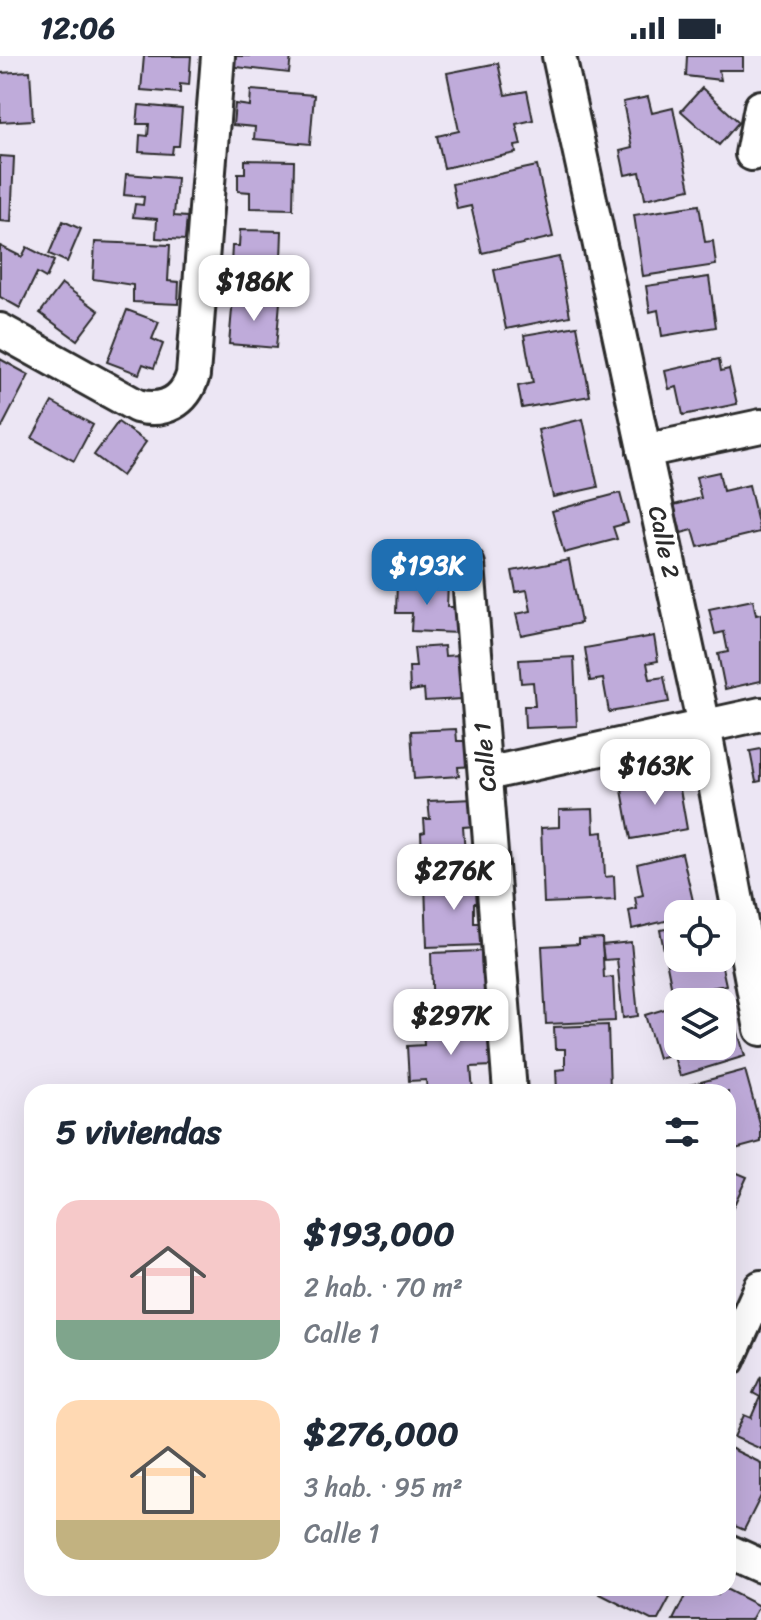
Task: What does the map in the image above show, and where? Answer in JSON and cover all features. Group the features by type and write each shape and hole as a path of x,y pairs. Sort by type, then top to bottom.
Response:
{"street":[{"path":"0,330 137,406 161,409 182,397 193,375 218,56"},
{"name":"Calle 2","path":"559,56 704,726 761,1029"},
{"path":"752,154 761,107"},
{"path":"644,451 761,426"},
{"name":"Calle 1","path":"468,565 509,1084"},
{"path":"486,774 761,714"},
{"path":"736,1342 761,1287"},
{"path":"736,1555 761,1566"}],"building":[{"path":"144,56 191,56 189,85 180,84 180,93 141,90"},
{"path":"229,56 291,56 289,73 227,66"},
{"path":"687,56 743,56 743,70 719,70 721,80 686,76"},
{"path":"498,63 505,95 527,91 533,120 516,124 521,145 515,146 516,153 444,168 437,136 459,131 447,73"},
{"path":"30,71 33,120 0,122 0,73"},
{"path":"702,88 739,122 719,145 681,111"},
{"path":"251,90 314,95 310,144 254,139 255,127 233,125 235,104 250,106"},
{"path":"648,97 652,113 673,108 690,189 645,199 640,172 625,175 620,151 632,148 623,102"},
{"path":"139,105 182,109 179,146 173,146 172,154 139,152 140,135 148,136 149,124 137,124"},
{"path":"0,156 14,157 11,222 0,221"},
{"path":"245,160 294,161 293,209 250,208 250,192 238,191 238,173 245,173"},
{"path":"537,166 553,237 482,253 471,206 457,209 452,184"},
{"path":"126,174 177,178 174,216 187,217 185,240 156,238 157,219 133,217 135,204 143,205 144,197 124,195"},
{"path":"699,205 705,242 713,241 716,265 643,276 634,215"},
{"path":"63,221 81,229 67,262 49,254"},
{"path":"240,230 282,231 281,260 273,260 272,279 242,278 243,265 231,264 232,246 239,246"},
{"path":"95,242 170,245 168,281 179,282 178,304 133,302 133,285 93,279"},
{"path":"0,246 22,257 27,247 54,261 46,278 37,273 20,308 0,297"},
{"path":"559,257 570,316 506,329 494,270"},
{"path":"709,277 716,327 662,336 658,310 650,312 646,286"},
{"path":"62,284 99,311 77,340 40,313"},
{"path":"233,298 280,302 276,348 229,344"},
{"path":"127,310 159,322 152,339 163,344 154,368 143,364 139,374 107,362"},
{"path":"577,326 590,396 522,408 518,386 533,383 524,335"},
{"path":"0,359 29,375 2,427 0,426"},
{"path":"719,359 721,371 729,369 737,404 683,415 677,387 669,389 665,371"},
{"path":"52,402 93,425 74,461 32,438"},
{"path":"583,419 598,487 553,497 538,430"},
{"path":"118,422 146,442 122,476 94,455"},
{"path":"719,472 723,491 749,485 760,532 698,547 693,530 681,533 674,505 701,498 696,477"},
{"path":"620,493 628,523 613,527 617,539 564,553 552,511"},
{"path":"569,560 581,623 521,635 516,614 531,611 527,590 516,592 512,571"},
{"path":"397,581 448,583 447,607 459,607 458,633 411,631 412,613 396,613"},
{"path":"753,600 756,615 761,614 761,681 725,689 718,654 728,652 724,632 715,634 709,609"},
{"path":"654,636 658,661 647,663 650,679 664,677 669,702 609,712 603,679 590,681 585,648"},
{"path":"444,646 445,656 458,655 462,699 425,701 424,689 410,691 409,667 416,667 414,648"},
{"path":"574,657 577,726 525,728 524,706 535,706 533,682 521,683 519,660"},
{"path":"456,729 457,741 474,741 476,766 458,767 459,776 414,779 411,731"},
{"path":"761,749 761,781 756,782 750,751"},
{"path":"664,768 666,780 678,778 687,829 631,839 622,790 650,785 647,771"},
{"path":"474,799 475,826 463,827 465,853 422,856 424,819 430,819 428,801"},
{"path":"593,809 594,833 603,832 605,877 614,876 615,900 544,903 541,828 559,827 559,810"},
{"path":"682,853 693,900 664,900 664,921 632,929 629,911 637,909 635,897 643,895 637,864"},
{"path":"456,873 482,873 483,903 474,903 474,923 485,923 486,945 427,947 425,882 456,881"},
{"path":"664,929 664,950 660,930"},
{"path":"602,938 604,978 613,977 615,1021 546,1024 542,946 579,944 579,939"},
{"path":"631,942 638,1016 623,1018 617,959 604,960 602,945"},
{"path":"481,951 482,973 493,973 494,995 484,995 485,1017 433,1019 431,953"},
{"path":"668,972 723,972 726,985 710,988 672,988"},
{"path":"664,1009 664,1056 658,1058 645,1015"},
{"path":"492,1022 493,1066 471,1067 472,1084 409,1081 407,1046 424,1045 423,1031 445,1031 445,1024"},
{"path":"608,1025 610,1084 557,1084 556,1070 565,1069 565,1049 555,1049 554,1027"},
{"path":"736,1026 745,1056 736,1059"},
{"path":"675,1060 732,1060 680,1076"},
{"path":"745,1070 761,1128 761,1142 736,1149 736,1084 694,1084"},
{"path":"736,1172 747,1177 736,1201"},
{"path":"761,1376 761,1449 736,1438 744,1415 751,1418 760,1397 753,1393"},
{"path":"736,1451 761,1463 761,1496 744,1530 736,1526"},
{"path":"736,1594 759,1606 751,1620 673,1620 685,1596"},
{"path":"604,1596 671,1596 658,1620 651,1620"}]}
